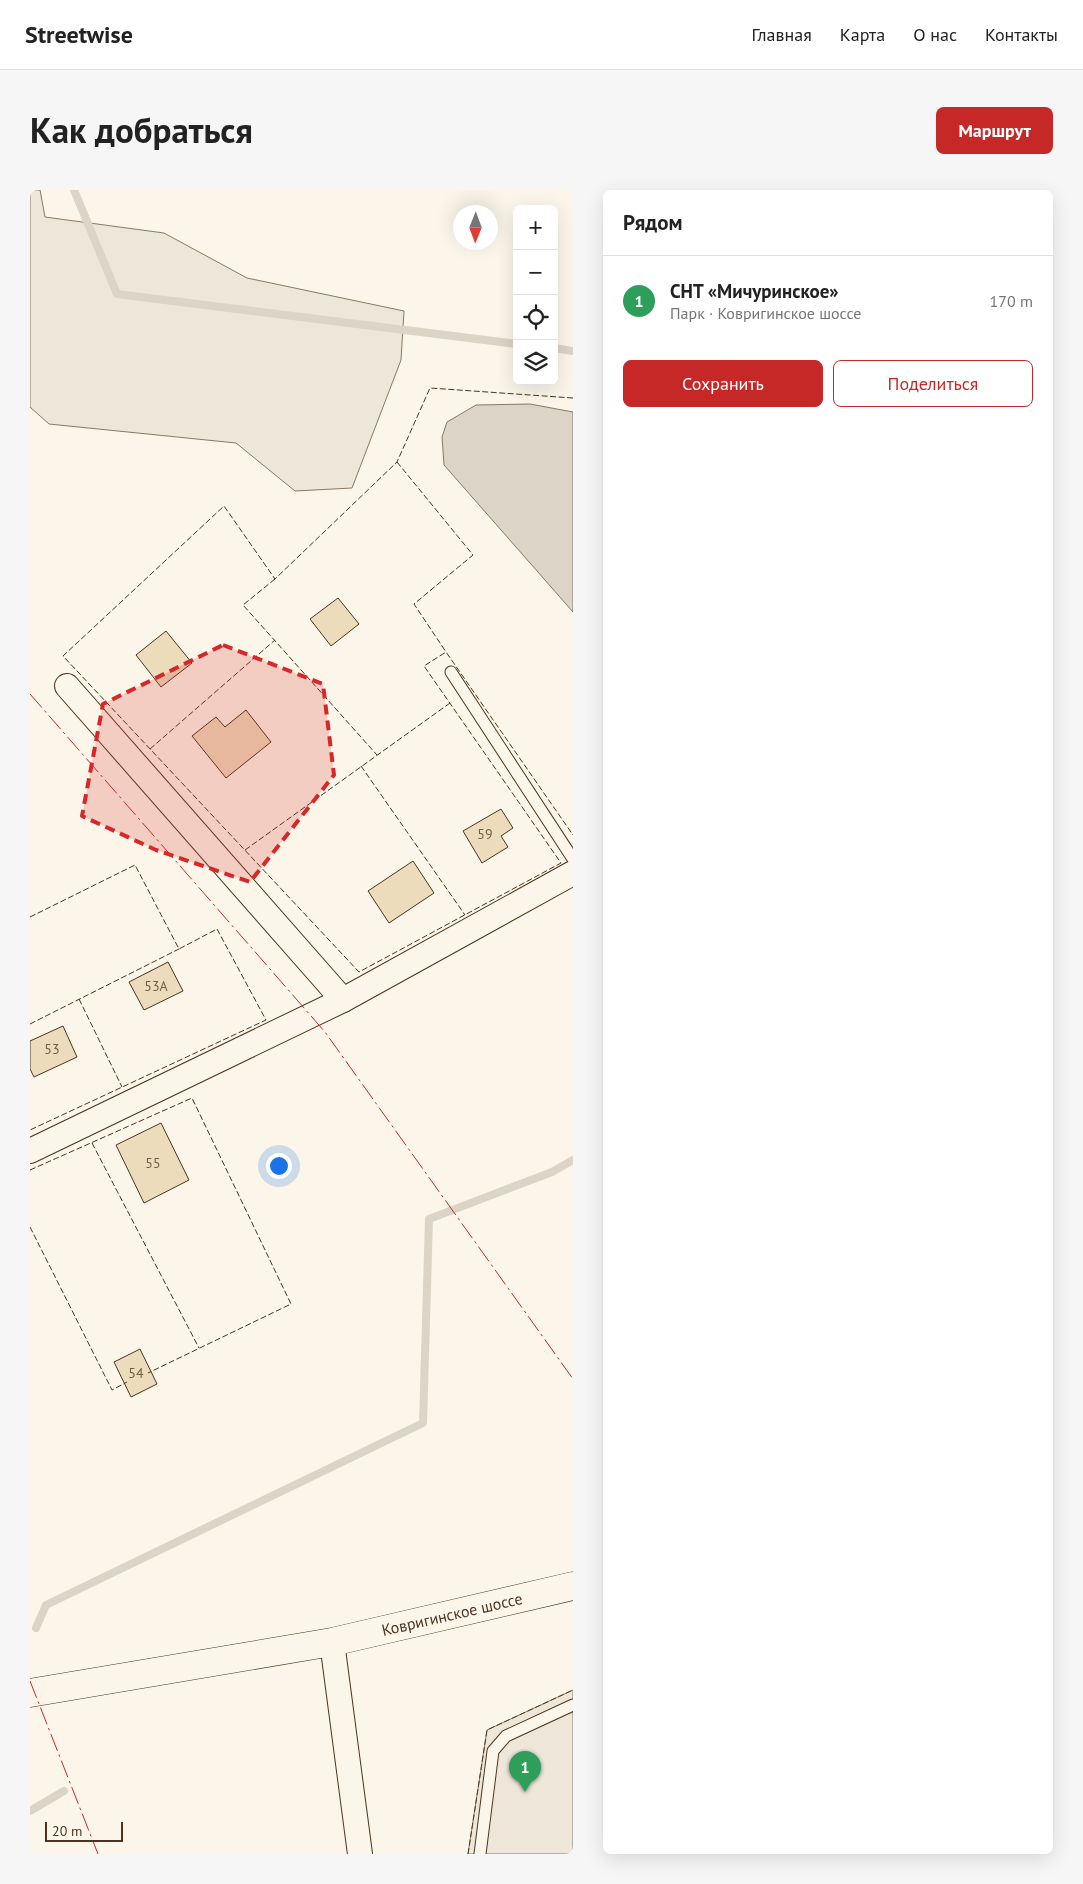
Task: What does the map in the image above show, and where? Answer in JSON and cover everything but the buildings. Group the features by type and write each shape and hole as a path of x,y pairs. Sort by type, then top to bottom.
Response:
{"main road":[{"name":"Ковригинское шоссе","path":"30,1693 332,1642 573,1586"}],"street":[{"path":"67,686 343,1000"},
{"path":"30,1151 343,1000 573,873"},
{"path":"332,1642 360,1854"}],"lane":[{"path":"452,672 573,859"},
{"path":"480,1854 493,1751 506,1736 573,1705"}],"highlighted area":[{"path":"223,645 323,684 334,775 250,882 156,850 82,816 103,704"}],"shaded area":[{"path":"30,190 40,190 45,217 164,233 247,278 404,311 401,360 352,488 295,491 236,443 49,424 30,407"},
{"path":"530,404 573,412 573,612 444,465 442,437 447,422 476,405"},
{"path":"573,1690 573,1854 468,1854 487,1730"}],"waterway":[{"path":"74,190 117,294 513,344"},
{"path":"558,349 573,351"},
{"path":"36,1628 46,1605 423,1423 429,1219 552,1172 573,1160"},
{"path":"30,1811 64,1791"}],"fence":[{"path":"573,398 430,388 397,462 275,579 224,506 63,656 359,972 561,863 424,666 446,652 573,835"},
{"path":"397,462 473,555 414,604 446,652"},
{"path":"275,579 243,605 377,755"},
{"path":"150,749 275,640"},
{"path":"245,850 450,703"},
{"path":"361,766 465,915"},
{"path":"30,917 135,865 179,949 217,929 266,1020 30,1130"},
{"path":"30,1024 179,949"},
{"path":"79,999 122,1087"},
{"path":"30,1170 192,1098 291,1304 148,1373"},
{"path":"92,1143 199,1348"},
{"path":"30,1227 112,1390 127,1382"},
{"path":"468,1854 487,1730 573,1690"}],"power":[{"path":"30,694 325,1032 573,1379"},
{"path":"30,1681 98,1854"}],"place":[{"name":"СНТ «Мичуринское»","path":"525,1792"}]}
